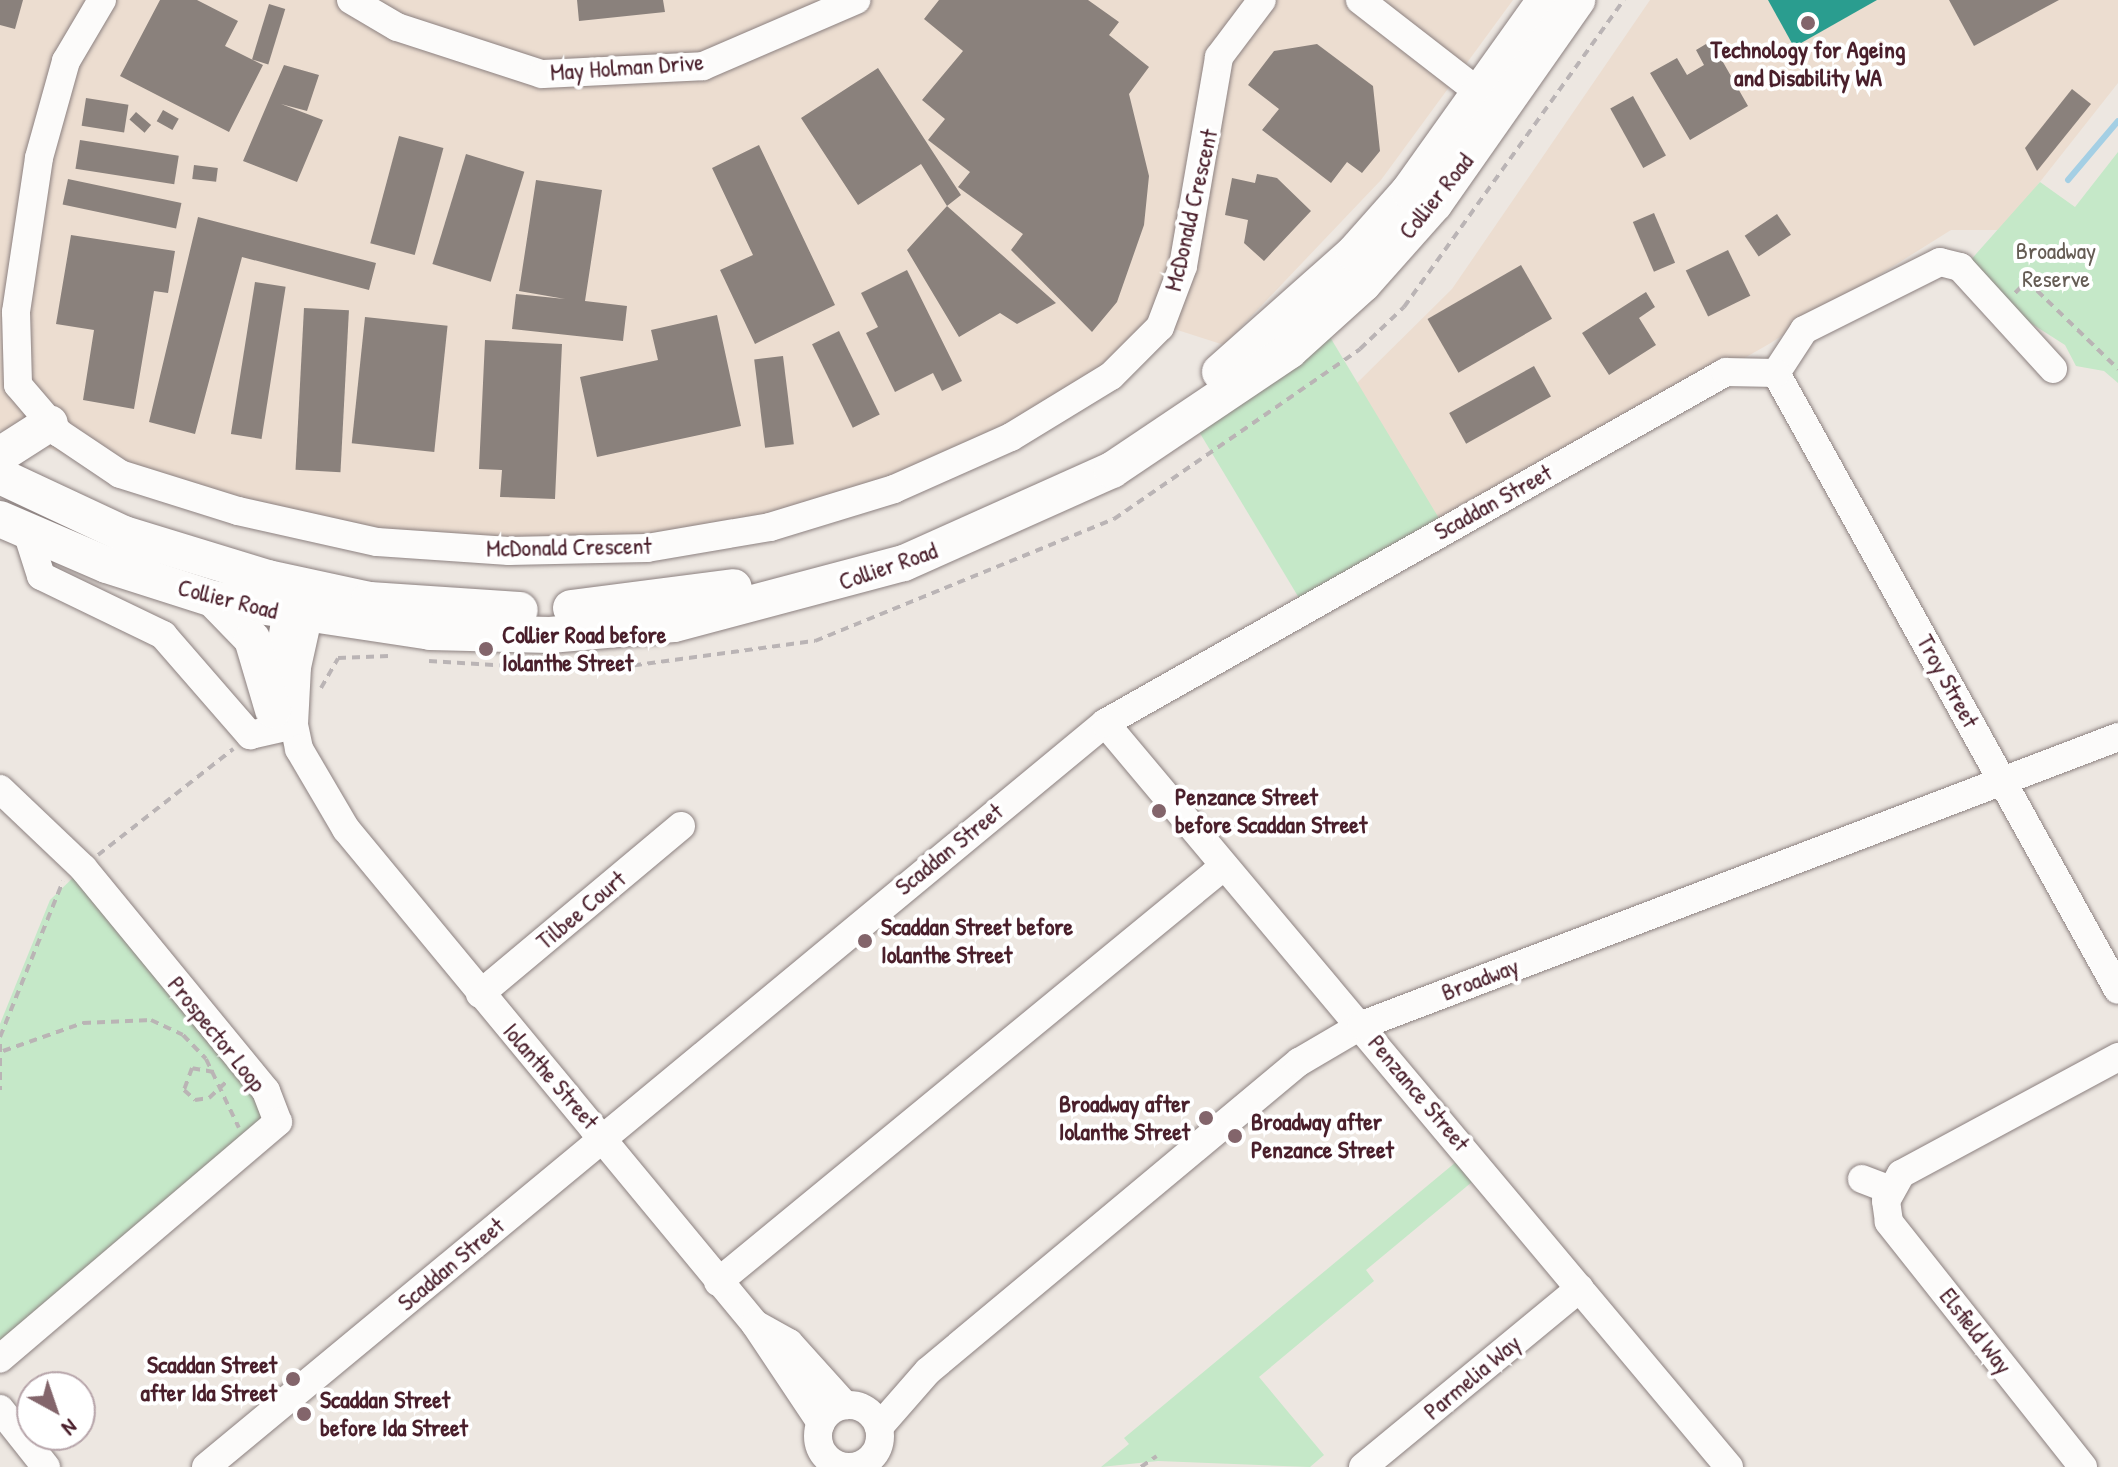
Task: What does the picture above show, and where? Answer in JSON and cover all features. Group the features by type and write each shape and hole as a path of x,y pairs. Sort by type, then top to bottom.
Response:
{"main road":[{"name":"Collier Road","path":"14,526 213,599 369,600 536,611 710,593 848,557 1025,491 1185,399 1252,348 1354,253 1480,93 1545,0"},
{"name":"Collier Road","path":"0,476 124,534 300,600 445,633 550,635 674,624 811,592 1009,521 1202,416 1363,284 1435,203 1577,0"},
{"path":"0,455 50,423"},
{"path":"213,599 252,639 273,724"}],"street":[{"name":"McDonald Crescent","path":"102,0 66,61 39,158 16,312 18,385 50,423 120,474 238,511 377,542 509,551 647,548 770,527 894,489 1036,422 1111,376 1160,327 1183,266 1219,57 1262,0"},
{"name":"May Holman Drive","path":"351,0 397,27 542,74 703,66 856,0"},
{"path":"1360,0 1480,93"},
{"path":"1776,373 1804,330 1930,263 1960,267 2053,369"},
{"name":"Scaddan Street","path":"206,1467 1105,723 1726,372 1776,373"},
{"name":"Troy Street","path":"1776,373 2118,990"},
{"path":"14,526 41,576 163,635 273,724"},
{"name":"Iolanthe Street","path":"300,600 297,667 273,724 301,789 346,829 852,1444"},
{"name":"Penzance Street","path":"1105,723 1362,1025 1729,1467"},
{"name":"Broadway","path":"800,1467 852,1444 928,1371 1299,1062 1362,1025 2002,777 2118,737"},
{"name":"Prospector Loop","path":"0,789 83,868 246,1067 278,1122 0,1359"},
{"name":"Tilbee Court","path":"480,994 681,826"},
{"path":"718,1282 1224,866"},
{"path":"1862,1179 1891,1190 1901,1174 2118,1057"},
{"name":"Elsfield Way","path":"1891,1190 1889,1222 2083,1467"},
{"name":"Parmelia Way","path":"1363,1467 1580,1288"},
{"path":"0,1409 46,1467"}],"path":[{"path":"415,659 592,671 815,641 1114,519 1360,349 1404,307 1624,0"},
{"path":"1999,308 2027,281 2116,367 2118,360"},
{"path":"319,698 338,658 400,657"},
{"path":"83,868 273,724"},
{"path":"0,1037 64,881 53,869"},
{"path":"3,1051 83,1023 151,1020 183,1035 216,1073 219,1087 247,1135"},
{"path":"0,1044 3,1051 0,1090"},
{"path":"216,1073 192,1068 184,1090 195,1100 246,1067"},
{"path":"1141,1467 1157,1456"}],"shaded area":[{"path":"0,0 1513,0 1381,180 1224,345 1165,326 1012,438 769,528 476,549 113,472 0,430"},
{"path":"1650,0 2118,0 2118,83 2002,230 1951,230 1769,344 1444,529 1357,383 1452,289"}],"green space":[{"name":"Broadway Reserve","path":"2118,152 2118,383 2104,371 2076,366 2065,345 2024,319 1968,263 2040,182 2075,207"},
{"path":"1321,322 1445,529 1307,611 1183,405"},
{"path":"83,868 278,1122 0,1348 0,1024 50,900"},
{"path":"1468,1152 1484,1172 1366,1270 1374,1281 1259,1377 1324,1455 1310,1467 1158,1461 1101,1467 1129,1444 1124,1438"}],"building: Schools":[{"name":"Technology for Ageing and Disability WA","path":"1768,0 1877,0 1794,47"}],"building: Industry":[{"path":"0,0 23,0 15,29 0,25"},
{"path":"160,0 197,0 238,21 225,46 263,65 229,132 120,76"},
{"path":"577,0 663,0 665,12 579,21"},
{"path":"939,0 1088,0 1119,22 1109,35 1149,67 1129,94 1149,176 1144,225 1117,302 1092,332 1011,250 1023,234 958,187 970,172 928,140 945,119 922,100 963,51 924,19"},
{"path":"1949,0 2059,0 1974,46"},
{"path":"269,4 285,9 268,64 252,59"},
{"path":"1711,41 1748,106 1690,140 1650,73 1677,58 1687,75 1704,65 1696,50"},
{"path":"1317,44 1373,86 1380,151 1362,173 1347,162 1331,183 1262,130 1279,109 1248,85 1274,51"},
{"path":"284,65 319,75 307,111 281,104 323,120 297,182 243,161"},
{"path":"878,68 961,195 947,206 921,164 858,205 801,118"},
{"path":"2072,89 2091,104 2037,171 2025,148"},
{"path":"1633,96 1666,155 1643,168 1610,109"},
{"path":"86,98 128,105 124,132 82,126"},
{"path":"163,110 179,119 172,130 157,121"},
{"path":"136,112 151,125 145,133 129,120"},
{"path":"399,136 443,148 415,255 370,243"},
{"path":"80,140 179,156 174,184 75,169"},
{"path":"759,145 835,305 755,344 720,270 753,255 712,168"},
{"path":"466,154 524,172 491,282 432,264"},
{"path":"194,165 218,168 216,182 192,179"},
{"path":"1257,174 1277,178 1311,211 1264,261 1244,243 1248,220 1225,215 1232,178 1255,183"},
{"path":"68,179 181,203 176,229 63,204"},
{"path":"536,180 602,190 585,301 627,306 623,341 512,329 516,294 565,299 519,291"},
{"path":"947,206 1056,303 1017,324 1000,313 959,337 907,250"},
{"path":"1654,213 1675,263 1654,272 1633,222"},
{"path":"1777,214 1791,235 1759,257 1745,236"},
{"path":"198,217 376,263 369,290 242,257 195,434 149,422"},
{"path":"71,235 175,251 168,293 154,291 134,409 83,400 94,330 56,324"},
{"path":"1728,250 1750,296 1708,316 1686,271"},
{"path":"1521,265 1552,319 1458,373 1427,319"},
{"path":"907,270 962,381 942,391 933,373 895,392 866,333 878,327 861,293"},
{"path":"255,282 286,287 262,439 231,434"},
{"path":"1646,292 1655,307 1639,318 1656,345 1609,375 1582,333"},
{"path":"304,308 349,310 340,472 296,470"},
{"path":"717,315 741,426 597,457 580,377 658,360 651,330"},
{"path":"365,317 448,326 434,452 352,443"},
{"path":"839,331 880,415 853,428 812,344"},
{"path":"485,340 562,344 555,499 500,497 502,470 479,469"},
{"path":"783,356 794,444 765,448 754,360"},
{"path":"1534,366 1551,397 1466,444 1449,413"}],"waterway":[{"path":"2068,180 2118,121"}],"place":[{"name":"Technology for Ageing and Disability WA","path":"1808,23"},
{"name":"Collier Road before Iolanthe Street","path":"486,649"},
{"name":"Penzance Street before Scaddan Street","path":"1159,811"},
{"name":"Scaddan Street before Iolanthe Street","path":"865,941"},
{"name":"Broadway after Iolanthe Street","path":"1206,1118"},
{"name":"Broadway after Penzance Street","path":"1235,1136"},
{"name":"Scaddan Street after Ida Street","path":"293,1379"},
{"name":"Scaddan Street before Ida Street","path":"304,1414"}]}
